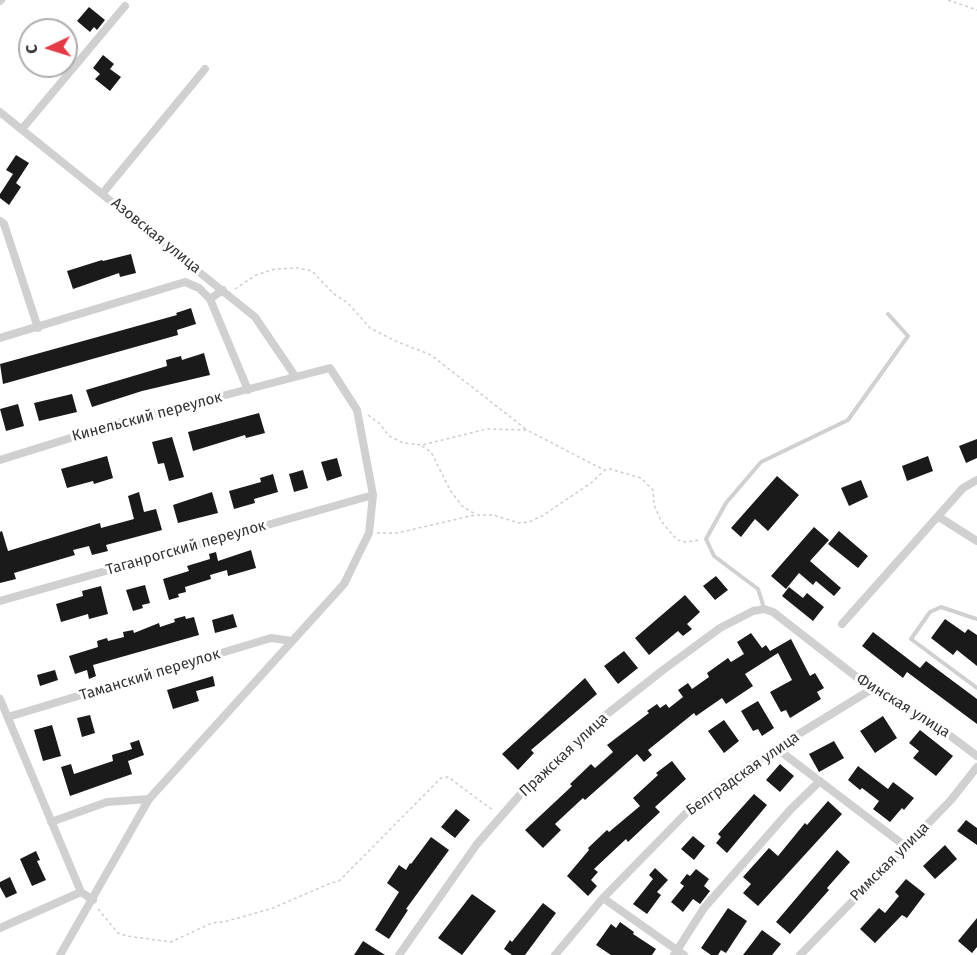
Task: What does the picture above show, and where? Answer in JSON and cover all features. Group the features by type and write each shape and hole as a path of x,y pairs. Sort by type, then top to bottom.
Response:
{"street":[{"path":"22,129 125,6"},
{"path":"102,194 205,69"},
{"name":"Азовская улица","path":"0,112 255,317 295,376"},
{"path":"0,221 4,224 38,328"},
{"path":"0,338 185,282 198,288 210,298 248,390"},
{"path":"210,298 223,290"},
{"name":"Кинельский переулок","path":"0,460 125,421 330,368 357,410"},
{"path":"60,955 149,799 344,584 369,534 373,495 357,410"},
{"path":"842,624 963,488 977,480"},
{"name":"Таганрогский переулок","path":"0,601 373,495"},
{"path":"939,517 977,541"},
{"name":"Финская улица","path":"764,609 773,612 872,689 884,693 924,716 977,756"},
{"name":"Пражская улица","path":"399,955 477,844 532,781 597,722 663,670 720,628 753,611 764,609"},
{"name":"Таманский переулок","path":"8,717 271,638 292,641"},
{"name":"Белградская улица","path":"555,955 603,898 695,804 776,748 872,689"},
{"path":"0,699 81,892 93,900"},
{"path":"776,748 905,846"},
{"name":"Римская улица","path":"800,955 951,800 977,767"},
{"path":"675,952 704,908 791,809 820,782"},
{"path":"51,822 106,802 149,799"},
{"path":"0,928 81,892"},
{"path":"603,898 675,952 684,955"}],"lane":[{"path":"764,609 758,589 714,556 706,539 726,503 761,462 848,420 908,336 888,314"},
{"path":"977,619 941,607 930,612 911,639 977,688"}],"path":[{"path":"948,0 977,10"},
{"path":"223,290 237,289 256,275 275,269 298,268 312,272 334,294 348,303 370,328 431,355 527,430 605,470 610,469 641,478 652,490 654,506 661,520 677,540 685,542 706,539"},
{"path":"357,410 380,424 389,436 403,443 422,446 480,430 527,430"},
{"path":"422,446 431,452 450,489 462,506 476,514"},
{"path":"369,534 397,533 476,514 493,515 519,523 529,522 542,516 591,483 605,470"},
{"path":"93,900 118,933 171,942 212,923 224,922 273,908 339,881 441,778 448,777 481,803 502,815"}],"building":[{"path":"89,7 105,20 97,30 94,27 90,32 78,20"},
{"path":"103,55 114,64 110,69 121,77 110,91 95,79 100,74 93,68"},
{"path":"16,155 29,163 16,183 21,187 9,205 0,198 0,194 13,174 6,170"},
{"path":"131,254 136,273 120,277 119,273 73,289 67,271"},
{"path":"191,308 196,324 177,330 178,335 3,384 0,364 177,315 176,313"},
{"path":"204,353 210,375 142,391 92,407 86,390 167,366 166,360 181,356 182,360"},
{"path":"72,394 77,412 39,421 34,403"},
{"path":"18,404 24,426 6,431 0,409"},
{"path":"259,413 265,433 246,438 245,435 193,451 188,432"},
{"path":"172,437 184,477 169,481 164,463 158,464 152,442"},
{"path":"977,439 977,458 966,463 959,446"},
{"path":"107,456 113,478 94,484 93,481 67,488 61,469"},
{"path":"928,456 933,471 907,481 902,466"},
{"path":"337,458 342,476 327,481 321,462"},
{"path":"303,470 308,488 294,492 289,474"},
{"path":"273,474 278,492 254,499 255,503 234,509 229,491 261,482 260,478"},
{"path":"777,476 799,495 768,531 755,519 741,537 731,528"},
{"path":"861,480 868,497 849,506 841,488"},
{"path":"139,492 144,512 156,509 162,530 106,545 108,551 92,555 89,546 73,550 75,555 14,573 16,579 0,583 0,532 2,531 8,551 100,523 101,528 134,519 128,496"},
{"path":"212,492 218,513 178,523 173,505"},
{"path":"814,527 829,540 810,561 841,588 834,596 816,581 813,585 799,573 786,589 771,576"},
{"path":"839,531 868,556 858,568 828,544"},
{"path":"251,550 256,568 228,576 227,570 210,575 211,579 185,587 186,592 169,600 163,579 189,571 187,566 210,559 209,554 216,552 218,561"},
{"path":"716,576 728,590 715,600 703,586"},
{"path":"145,585 150,603 133,611 126,590"},
{"path":"101,586 108,614 89,619 88,614 61,622 56,604 83,596 82,591"},
{"path":"789,587 803,598 807,593 824,607 813,621 782,596"},
{"path":"685,595 700,612 687,624 692,629 683,636 678,631 649,655 635,638"},
{"path":"233,614 237,627 215,633 212,620"},
{"path":"185,616 186,619 194,617 199,635 93,665 96,676 89,679 87,670 75,674 69,656 98,647 97,641 124,637 123,632 133,630 134,633 159,623 160,627"},
{"path":"945,619 965,633 968,629 977,635 977,666 957,650 953,655 931,638"},
{"path":"873,632 920,668 926,661 977,699 977,724 907,672 903,678 862,646"},
{"path":"751,633 762,648 766,645 770,651 791,639 810,676 815,673 824,688 817,692 821,699 790,718 786,710 781,712 770,692 792,680 778,653 745,674 753,686 726,704 722,698 696,716 694,713 648,750 652,755 644,762 637,754 585,800 583,798 555,824 561,830 543,848 525,830 572,786 570,784 591,764 595,768 613,752 607,745 649,713 647,711 657,704 660,708 666,704 669,708 683,697 678,690 688,683 692,689 709,677 707,673 728,658 731,662 744,654 737,642"},
{"path":"624,651 638,668 618,684 604,666"},
{"path":"55,670 58,680 40,686 37,675"},
{"path":"213,676 215,686 196,691 199,701 173,709 167,690"},
{"path":"585,678 597,694 531,750 534,753 518,770 502,754"},
{"path":"758,701 774,728 762,736 758,729 753,731 741,711"},
{"path":"90,715 95,733 82,737 77,718"},
{"path":"883,716 897,738 875,753 860,731"},
{"path":"724,720 739,741 724,753 708,731"},
{"path":"52,725 61,756 43,761 34,730"},
{"path":"920,730 953,756 936,776 913,758 919,751 909,743"},
{"path":"139,740 144,755 128,761 132,774 70,796 61,767 71,764 74,774 113,761 112,755 132,749 130,743"},
{"path":"834,741 844,758 819,772 809,754"},
{"path":"672,761 686,779 655,807 660,812 594,869 598,872 591,880 597,886 588,896 567,876 589,850 588,848 607,830 609,832 640,806 633,798 658,775 656,773"},
{"path":"780,764 794,776 780,792 766,780"},
{"path":"858,766 888,789 893,782 914,798 890,822 873,809 879,801 848,780"},
{"path":"754,794 767,805 727,853 716,843 721,837 718,834"},
{"path":"828,801 842,814 758,906 743,893 751,884 743,877 769,848 778,856 805,823 807,825"},
{"path":"456,809 470,820 455,838 441,827"},
{"path":"966,820 977,828 977,845 957,831"},
{"path":"693,836 705,846 694,860 681,849"},
{"path":"431,837 449,850 406,909 408,910 389,939 375,930 399,892 387,883 399,865 406,870"},
{"path":"945,845 957,859 935,879 923,866"},
{"path":"837,850 850,862 790,934 776,922"},
{"path":"36,851 40,860 37,861 46,880 32,886 20,859"},
{"path":"655,868 668,880 657,892 661,895 647,914 633,904 653,879 649,875"},
{"path":"696,869 709,879 704,886 710,891 700,904 693,899 683,912 671,902 684,886 680,883 687,874 690,876"},
{"path":"10,877 17,893 6,898 0,882"},
{"path":"906,879 925,894 907,918 902,915 875,943 860,929 879,908 885,913 899,896 895,892"},
{"path":"472,894 496,911 462,955 438,938"},
{"path":"543,903 556,913 525,955 512,955 504,949"},
{"path":"728,908 747,921 726,953 721,950 718,955 711,955 701,948"},
{"path":"977,918 977,947 972,953 958,941"},
{"path":"620,922 634,932 633,934 656,949 652,955 611,955 596,945 611,924 616,928"},
{"path":"762,930 781,944 772,955 743,955"},
{"path":"363,941 385,955 354,955"}]}
